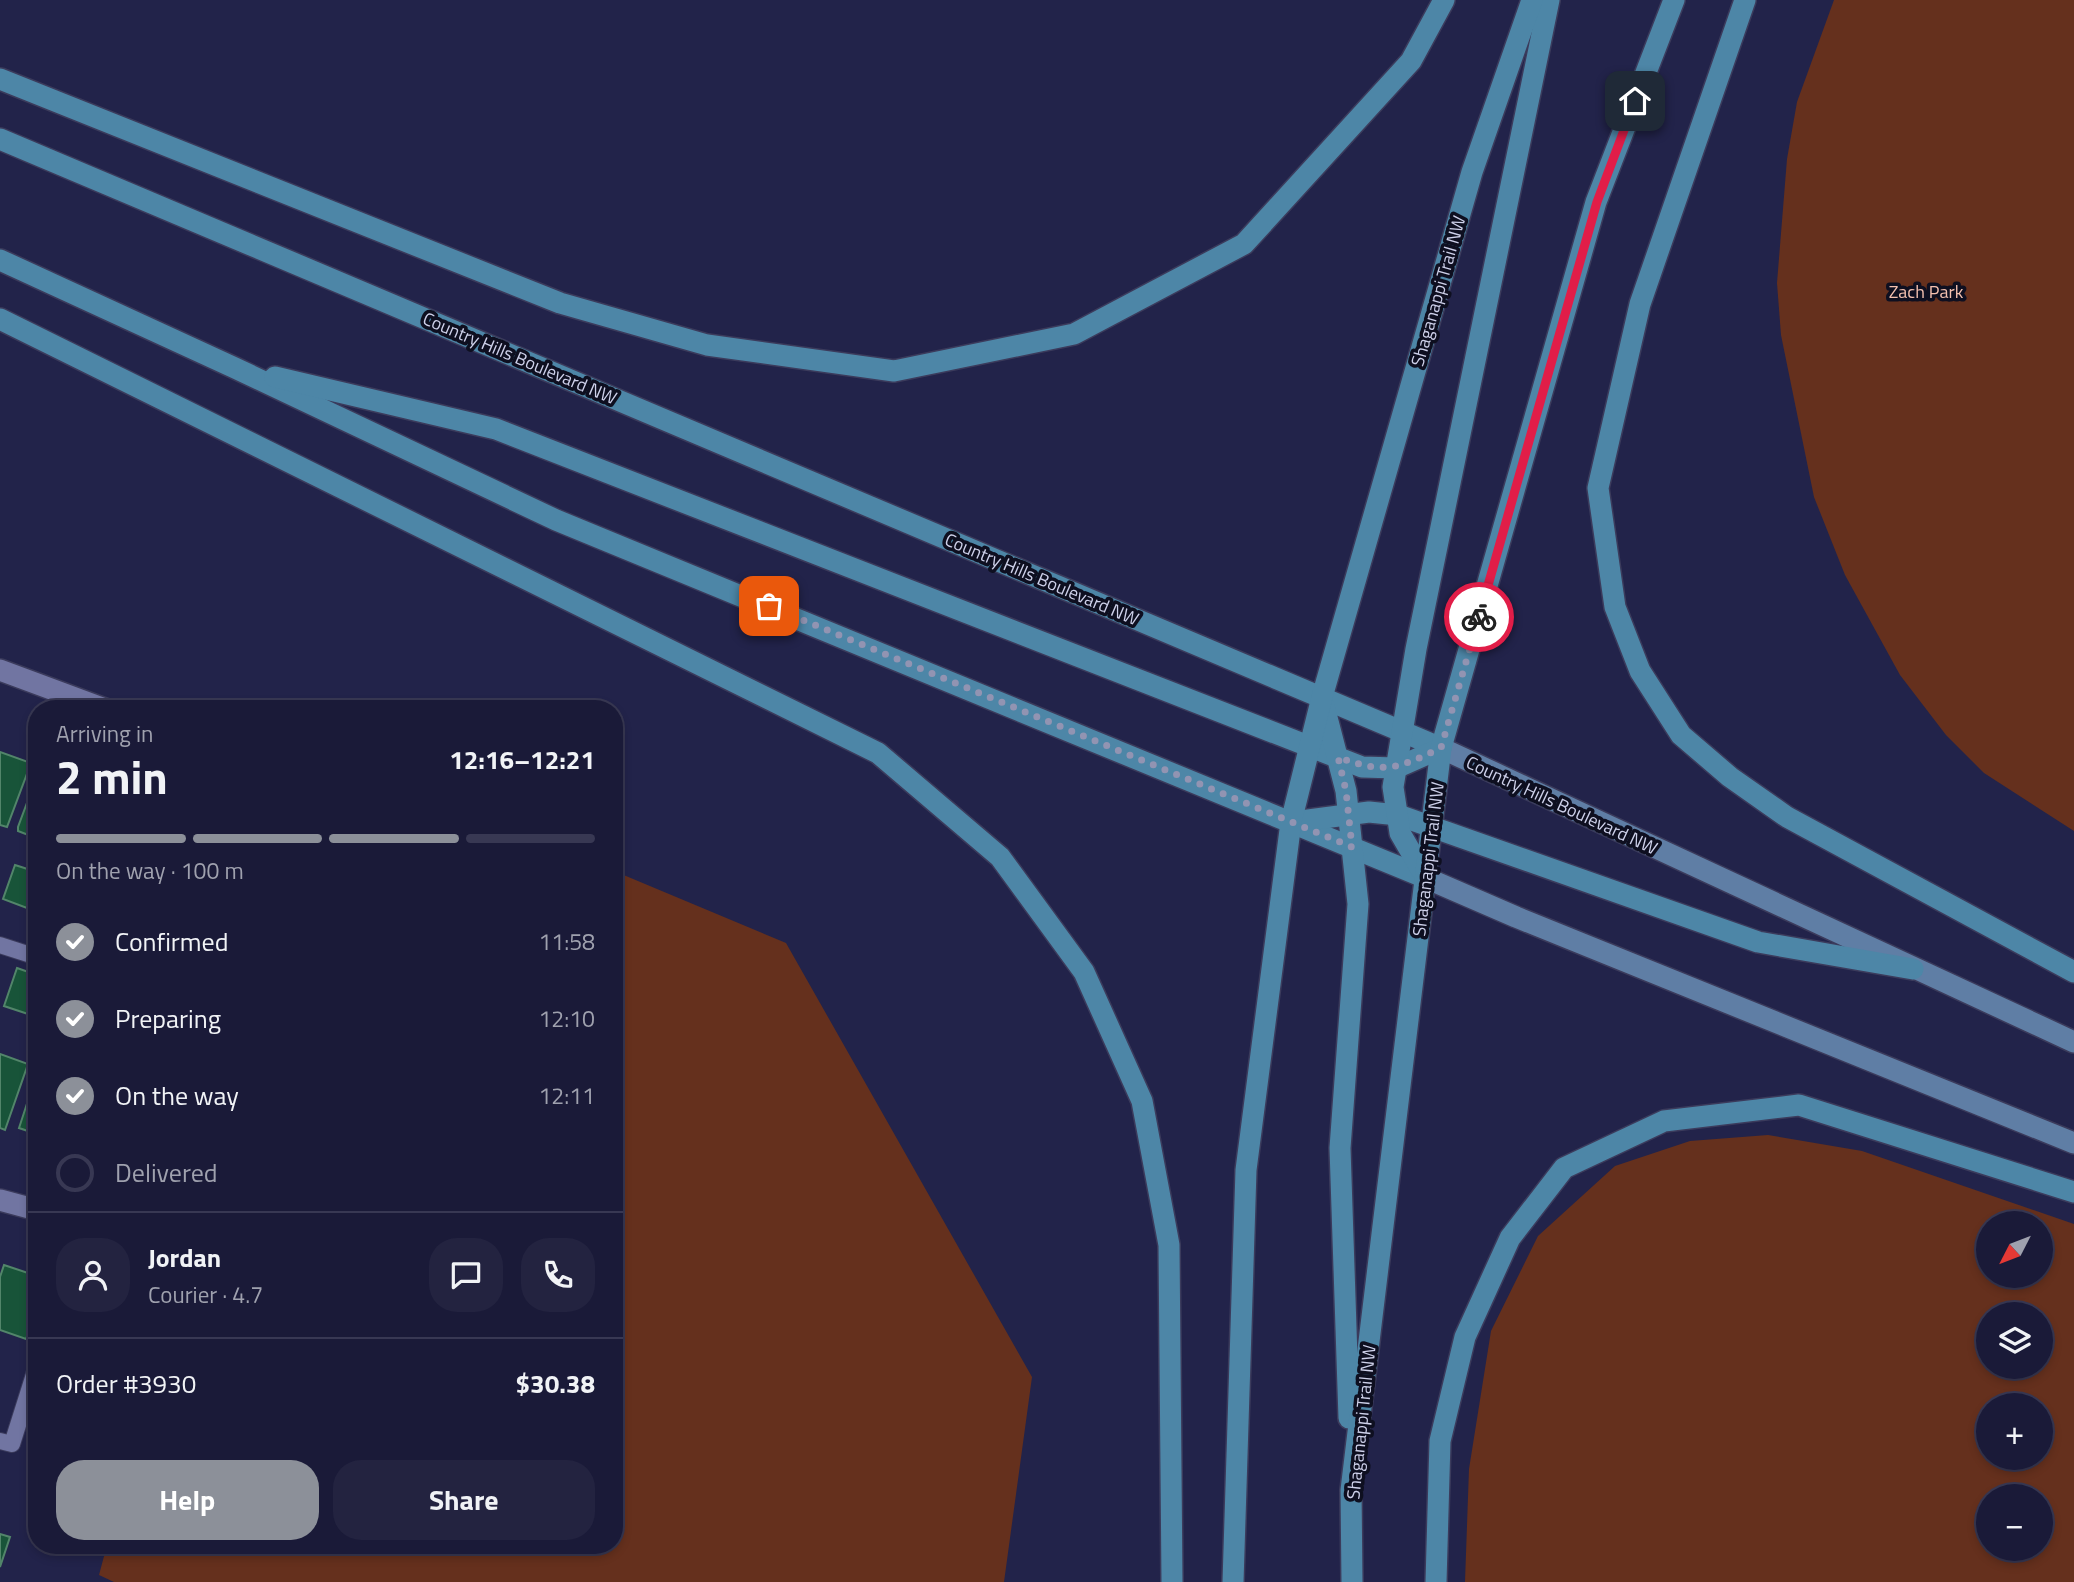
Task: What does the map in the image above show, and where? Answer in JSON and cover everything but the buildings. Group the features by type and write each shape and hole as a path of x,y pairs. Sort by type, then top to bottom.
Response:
{"main road":[{"path":"0,79 560,303 707,345 894,371 1074,334 1244,244 1412,61 1444,0"},
{"name":"Shaganappi Trail NW","path":"1233,1582 1246,1170 1291,822 1322,696 1472,172 1532,0"},
{"path":"1426,878 1400,833 1393,787 1401,731 1549,0"},
{"name":"Shaganappi Trail NW","path":"1352,1582 1352,1490 1441,748 1597,202 1674,0"},
{"path":"1745,0 1640,304 1598,488 1615,607 1640,671 1682,735 1730,778 1787,817 2074,972"},
{"name":"Country Hills Boulevard NW","path":"0,139 1322,696 1441,748 2074,1042"},
{"path":"0,260 236,368 556,520 1516,917 2074,1143"},
{"path":"0,319 878,753 1000,857 1084,972 1142,1101 1169,1245 1172,1582"},
{"path":"236,368 496,429 1362,767 1396,768 1441,748"},
{"path":"1322,696 1338,757 1349,815 1358,904 1340,1148 1352,1490"},
{"path":"1291,822 1369,812 1398,815 1758,942 1913,969"},
{"path":"1436,1582 1440,1441 1465,1337 1510,1238 1564,1168 1664,1121 1798,1105 2074,1192"}],"street":[{"path":"0,670 81,700"},
{"path":"0,1200 28,1208"}],"lane":[{"path":"0,945 28,954"},
{"path":"0,1441 12,1444 28,1393"}],"green space":[{"name":"Zach Park","path":"1834,0 2074,0 2074,831 1984,773 1946,735 1900,675 1845,575 1814,497 1781,335 1777,283 1787,159 1797,102"},
{"path":"623,875 786,943 1032,1377 1004,1582 114,1582 99,1575 105,1554 623,1554"},
{"path":"1768,1135 1862,1151 2036,1211 1976,1211 1976,1288 2053,1288 2053,1217 2074,1224 2074,1582 1465,1582 1469,1469 1491,1331 1538,1236 1615,1166 1690,1141"}],"way so far":[{"path":"769,606 1352,847 1346,791 1338,757 1362,767 1396,768 1441,748 1479,617"}],"route":[{"path":"1479,617 1597,202 1635,101"}]}
